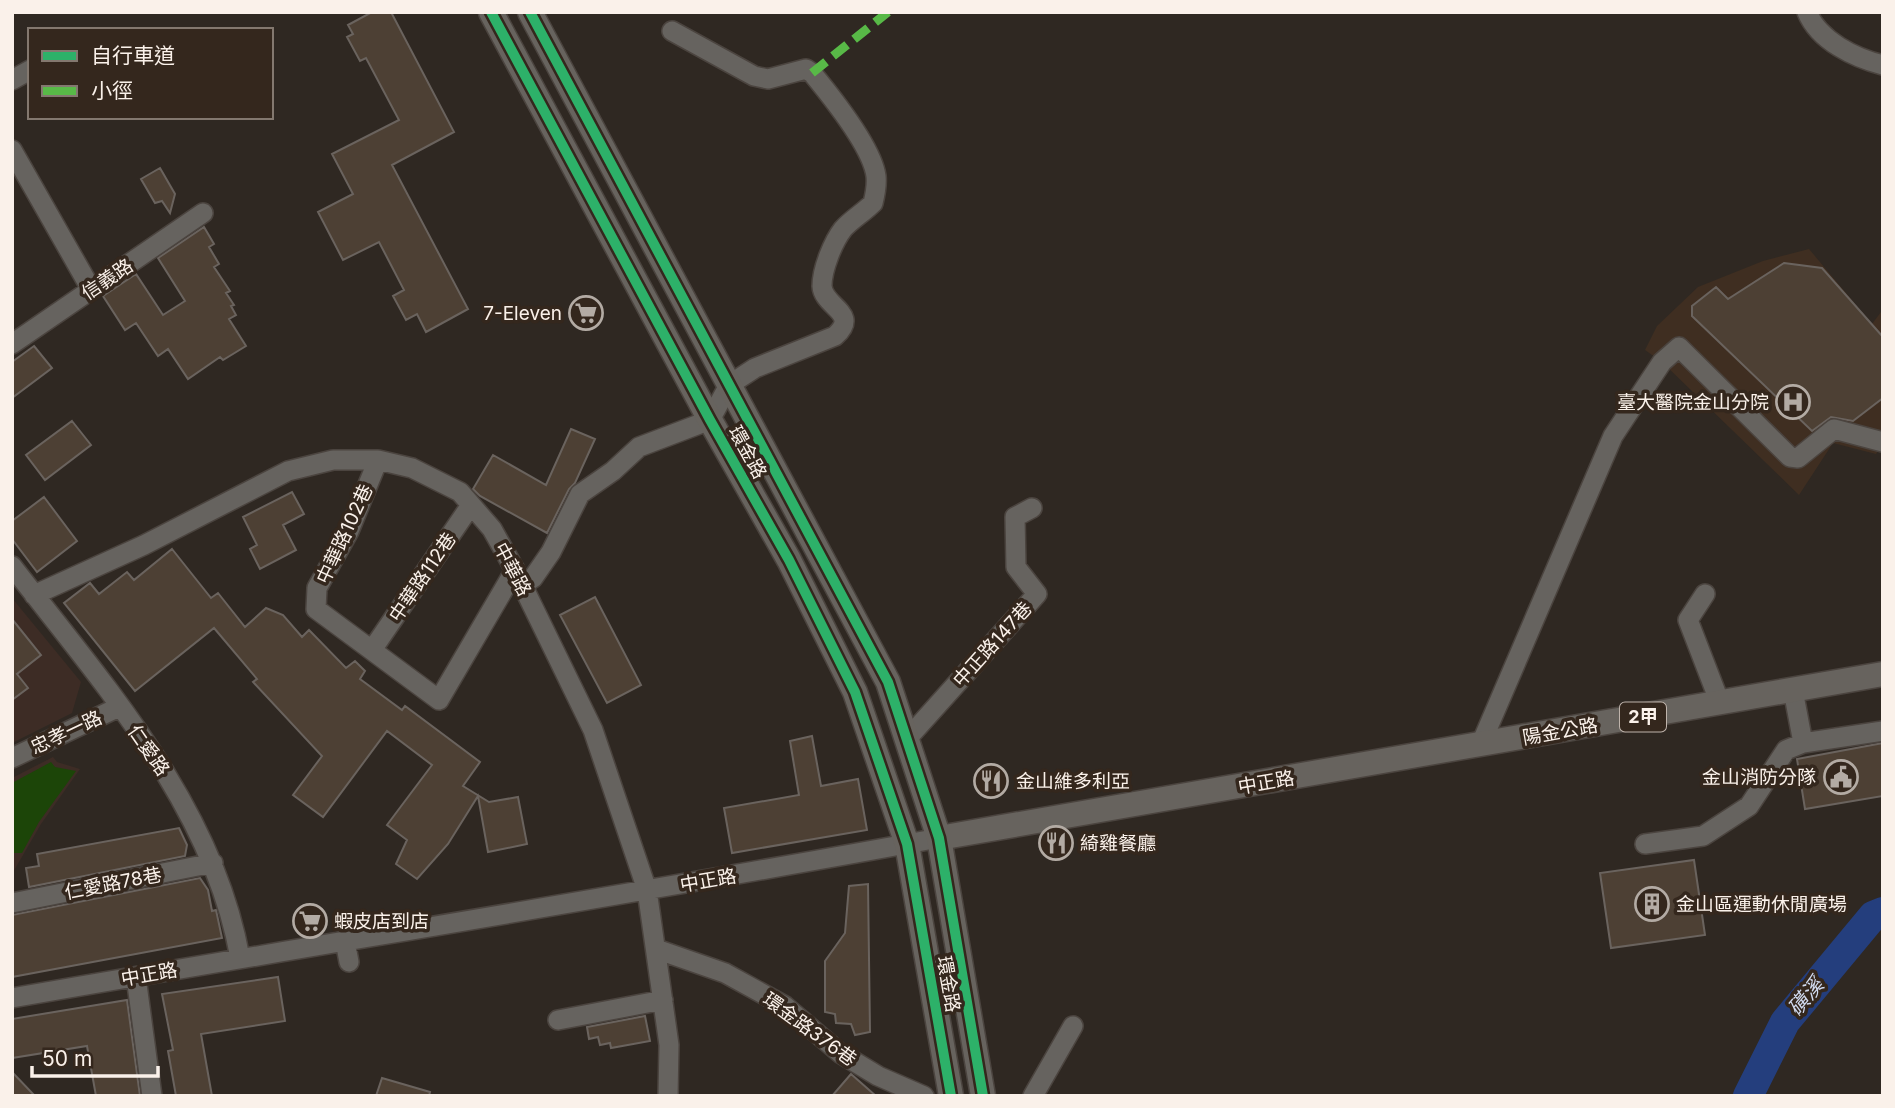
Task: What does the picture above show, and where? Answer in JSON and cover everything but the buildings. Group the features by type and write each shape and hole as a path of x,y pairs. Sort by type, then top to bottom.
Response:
{"main road":[{"name":"環金路","path":"491,12 710,420 789,560 855,692 907,844 951,1096"},
{"name":"環金路","path":"530,12 888,682 939,838 983,1096"},
{"name":"陽金公路","path":"1403,759 1883,674"},
{"name":"中正路","path":"939,838 1403,759"}],"street":[{"path":"1807,12 1830,41 1853,56 1883,65"},
{"path":"372,650 439,700 518,578 533,578 551,552 580,494 613,471 639,447 710,420 729,385 755,368 825,341 842,330 845,322 841,312 826,296 822,287 826,265 841,231 873,203 876,175 870,160 842,111 806,69 768,79 754,76 672,31"},
{"path":"12,80 28,70"},
{"path":"12,150 91,289"},
{"name":"信義路","path":"12,344 203,213"},
{"path":"1480,746 1613,436 1662,362 1679,347 1790,457 1798,458 1834,429 1883,442"},
{"name":"中華路","path":"34,595 144,545 288,471 333,460 378,460 412,468 460,492 492,529 593,730 647,890 669,1045 668,1096"},
{"name":"中華路102巷","path":"372,650 316,609 317,588 349,531 378,460"},
{"name":"中華路112巷","path":"372,650 471,505"},
{"name":"中正路147巷","path":"907,739 1037,594 1016,567 1015,517 1032,508"},
{"name":"仁愛路","path":"12,566 167,773 213,863 234,925 240,958"},
{"path":"1706,594 1688,620 1720,703"},
{"path":"1793,690 1802,743"},
{"name":"忠孝一路","path":"12,758 119,707"},
{"path":"1645,844 1703,836 1749,806 1786,750 1802,743 1883,730"},
{"name":"中正路","path":"12,998 939,838"},
{"name":"仁愛路78巷","path":"12,903 213,863"},
{"path":"345,941 349,962"},
{"name":"環金路376巷","path":"656,949 725,973 785,1006 840,1053 878,1076 924,1096"},
{"path":"136,976 152,1096"},
{"path":"558,1020 663,1000"},
{"path":"1033,1096 1073,1026"}],"shaded area":[{"name":"臺大醫院金山分院","path":"1809,249 1872,324 1881,312 1883,314 1883,445 1876,454 1833,443 1799,495 1662,362 1645,350 1657,326 1698,287 1763,261"},
{"path":"12,598 81,682 72,713 12,743"},
{"path":"53,757 57,762 80,769 41,824 12,874 12,778"}],"green space":[{"path":"51,762 55,767 76,771 39,822 22,853 12,853 12,783"}],"waterway":[{"name":"磺溪","path":"1748,1096 1785,1022 1873,916 1883,912"}],"marked path":[{"path":"812,73 888,12"}],"cycle path":[{"path":"491,12 710,420 789,560 855,692 907,844 951,1096"},
{"path":"530,12 888,682 939,838 983,1096"}],"place":[{"name":"7-Eleven","path":"586,313"},
{"name":"臺大醫院金山分院","path":"1793,402"},
{"name":"金山消防分隊","path":"1841,777"},
{"name":"金山維多利亞","path":"991,781"},
{"name":"綺雞餐廳","path":"1056,843"},
{"name":"金山區運動休閒廣場","path":"1652,904"},
{"name":"蝦皮店到店","path":"310,921"}]}
